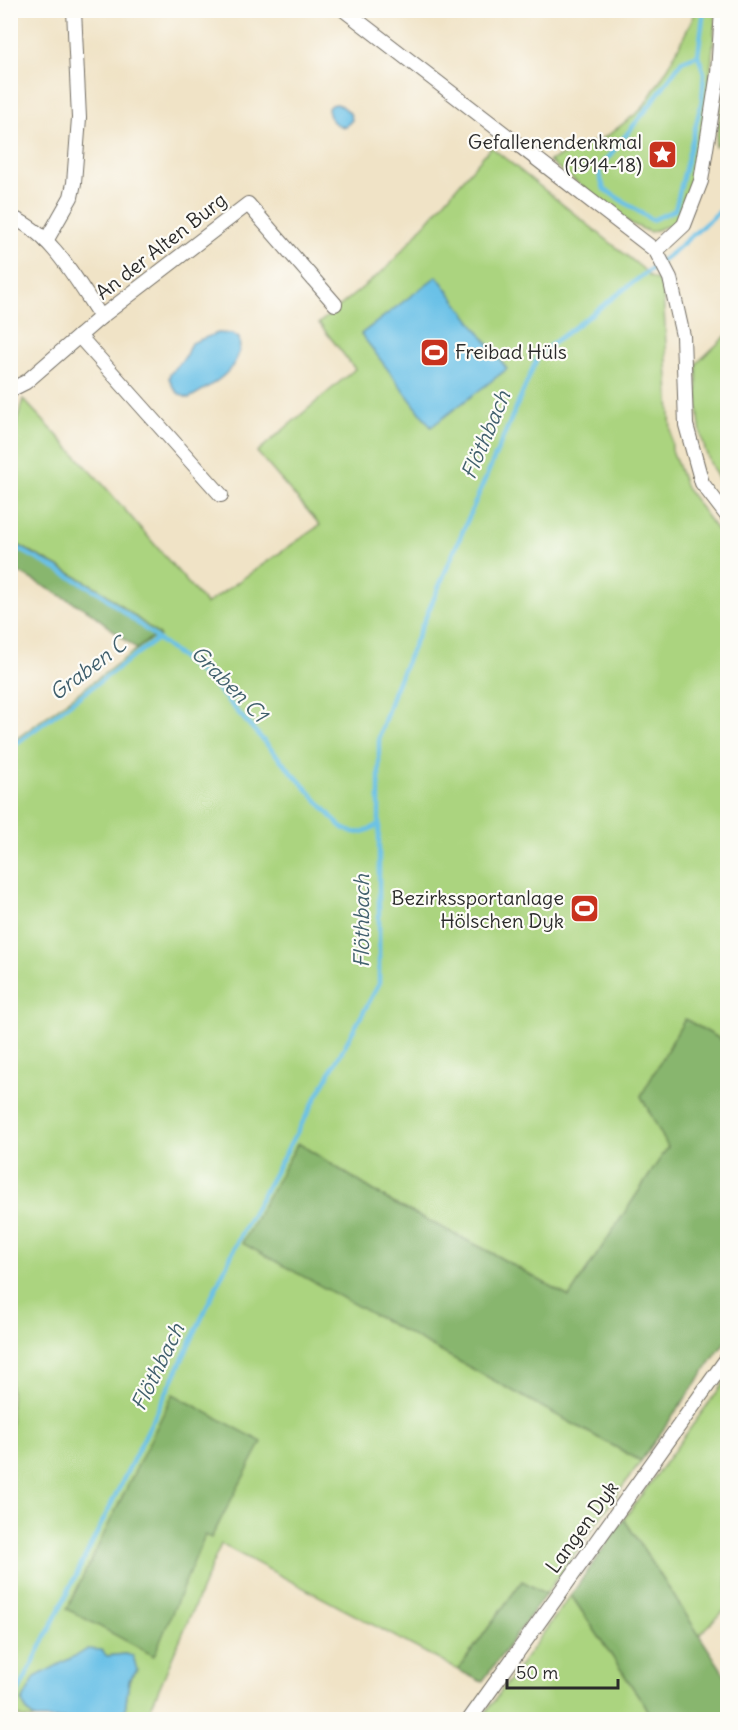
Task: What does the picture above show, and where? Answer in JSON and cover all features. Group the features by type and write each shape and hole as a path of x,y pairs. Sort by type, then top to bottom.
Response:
{"street":[{"path":"46,241 71,197 74,183 80,118 74,10"},
{"path":"344,10 656,251 667,269 683,336 686,426 702,483 728,517"},
{"path":"656,251 684,225 700,181 718,73 723,10"},
{"name":"An der Alten Burg","path":"10,390 26,382 101,317 248,204 336,304"},
{"path":"10,217 20,220 46,241 63,260 101,317"},
{"path":"79,336 221,495"},
{"name":"Langen Dyk","path":"468,1719 728,1358"}],"green space":[{"path":"694,11 716,11 709,91 700,145 686,198 676,223 650,232 632,224 549,161 607,136 642,109 669,66 692,20"},
{"path":"727,47 727,135 715,146 724,96"},
{"path":"491,147 642,268 650,277 659,281 663,292 672,450 686,488 727,544 727,1043 685,1019 641,1096 668,1147 569,1297 490,1252 393,1203 298,1143 243,1243 641,1461 546,1594 522,1581 458,1670 221,1544 146,1719 118,1719 125,1710 129,1680 137,1670 125,1654 106,1656 25,1704 27,1711 35,1719 24,1719 11,1713 11,743 152,638 101,590 11,541 11,445 23,399 100,481 206,604 320,525 257,452 355,369 319,323 389,266"},
{"path":"727,335 727,492 709,460 700,430 697,363"},
{"path":"10,541 101,590 160,636 154,640 151,638 137,649 89,611 11,568"},
{"path":"685,1019 727,1043 727,1339 641,1461 242,1243 298,1143 393,1203 490,1252 569,1297 668,1147 641,1096"},
{"path":"727,1378 727,1608 699,1635 624,1519"},
{"path":"173,1394 262,1442 211,1538 205,1535 154,1656 67,1609"},
{"path":"624,1519 727,1678 727,1719 654,1719 571,1595"},
{"path":"522,1581 546,1594 482,1682 458,1670"},
{"path":"571,1595 654,1719 481,1719"}],"water":[{"path":"337,104 350,114 352,120 345,127 335,123 330,115 328,108"},
{"name":"Freibad Hüls","path":"437,276 507,369 431,427 361,334"},
{"path":"218,333 232,334 239,338 237,358 232,367 216,382 189,398 181,395 172,385 170,374 185,357 191,343"},
{"path":"88,1649 101,1650 107,1656 125,1654 133,1656 137,1670 129,1680 125,1710 118,1719 35,1719 22,1702 35,1677"}],"waterway":[{"path":"698,55 682,61 598,170 604,189 652,220 675,210 702,100 704,73 698,55 704,10"},
{"name":"Flöthbach","path":"10,1709 174,1377 242,1232 379,984 379,737 394,691 539,354 672,253 728,204"},
{"name":"Graben C1","path":"10,544 100,593 209,680 340,826 350,831 360,832 379,824"},
{"name":"Graben C","path":"10,748 157,639"}],"place":[{"name":"Gefallenendenkmal (1914-18)","path":"663,154"},
{"name":"Freibad Hüls","path":"434,352"},
{"name":"Bezirkssportanlage Hölschen Dyk","path":"585,909"}]}
